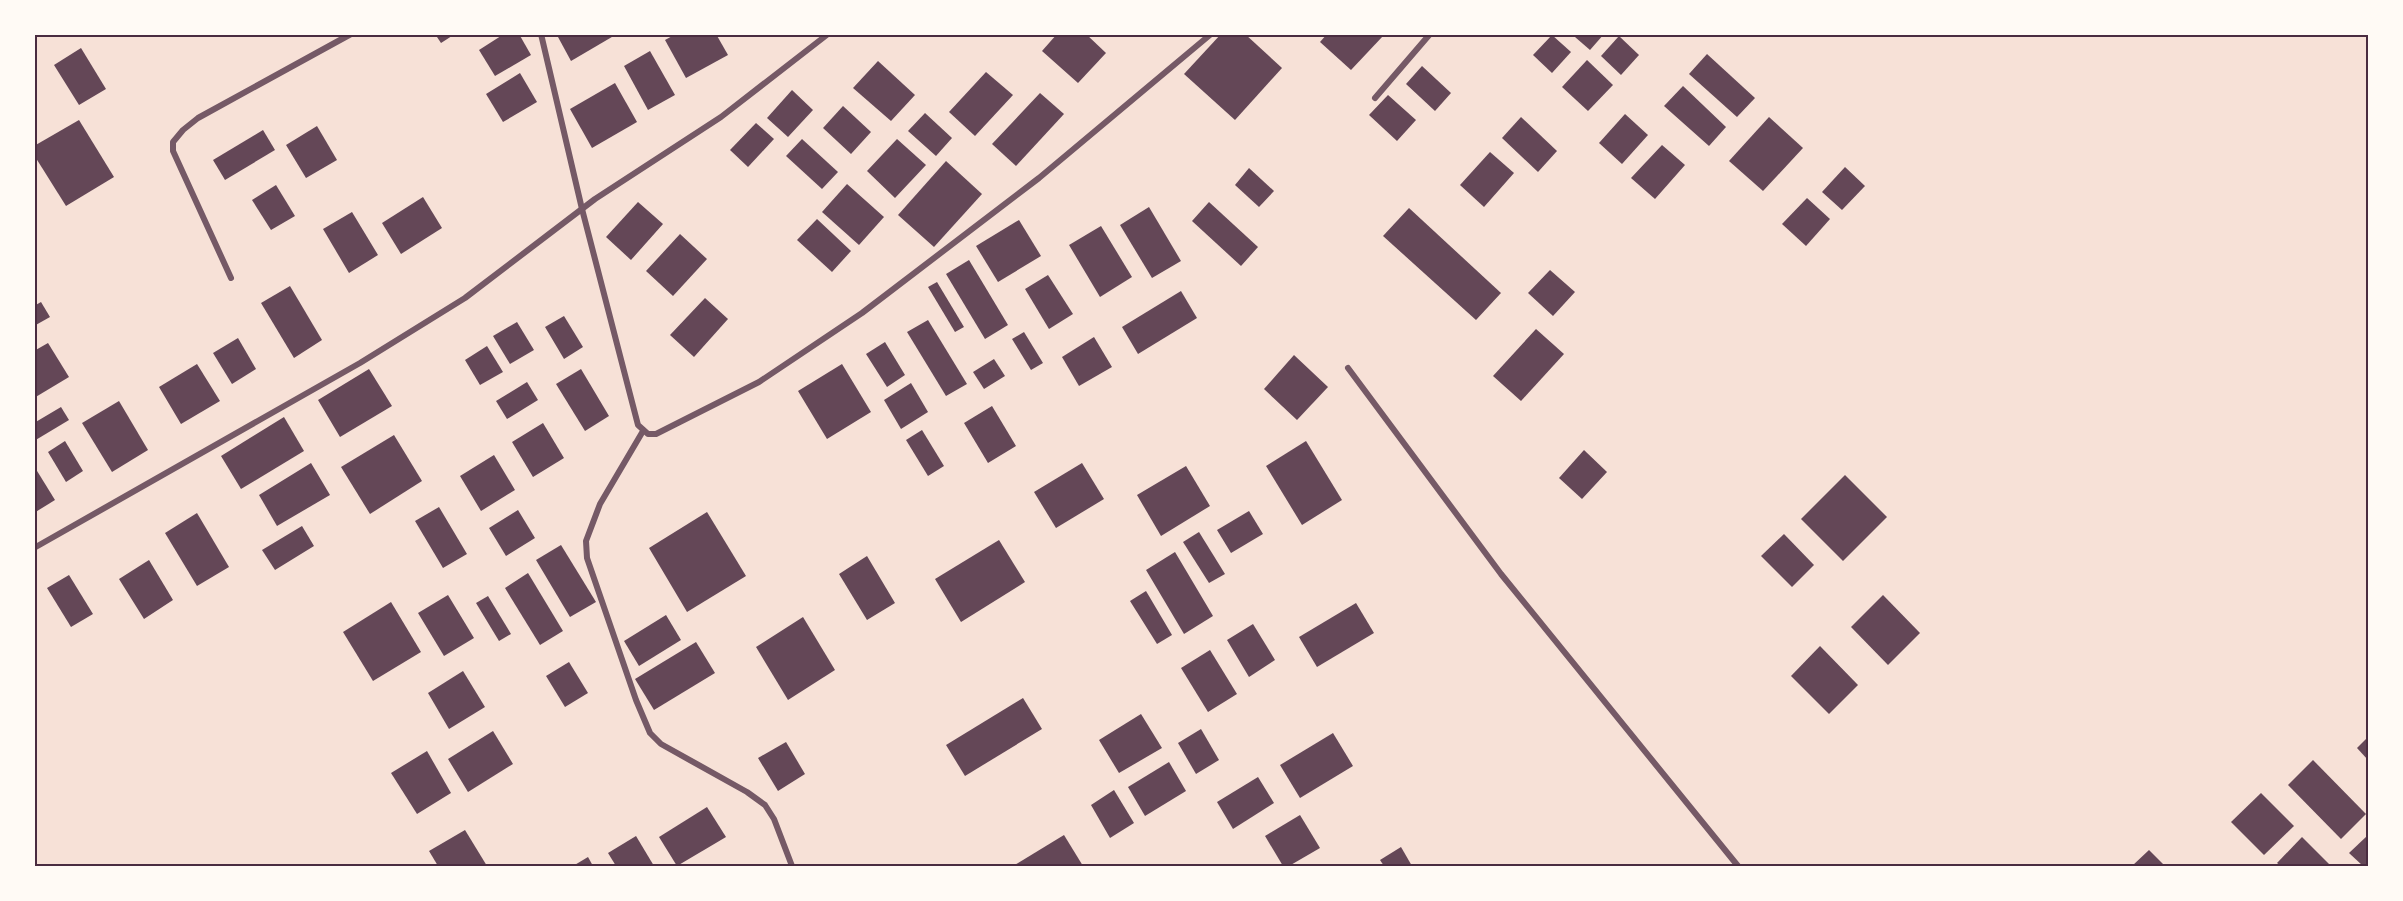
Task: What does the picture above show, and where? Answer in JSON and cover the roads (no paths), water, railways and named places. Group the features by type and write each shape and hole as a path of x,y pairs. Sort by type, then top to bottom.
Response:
{"street":[{"path":"231,278 173,151 172,142 198,118 351,34"},
{"path":"541,34 582,209 638,425 648,434 656,434 759,382 821,342 1039,178 1211,34"},
{"path":"34,548 360,363 446,310 526,253 582,209 721,117 828,34"},
{"path":"1375,98 1430,34"},
{"path":"1348,368 1501,574 1738,867"},
{"path":"643,431 600,504 586,541 587,558 636,700 650,733 661,744 747,792 765,805 774,819 792,867"}]}
